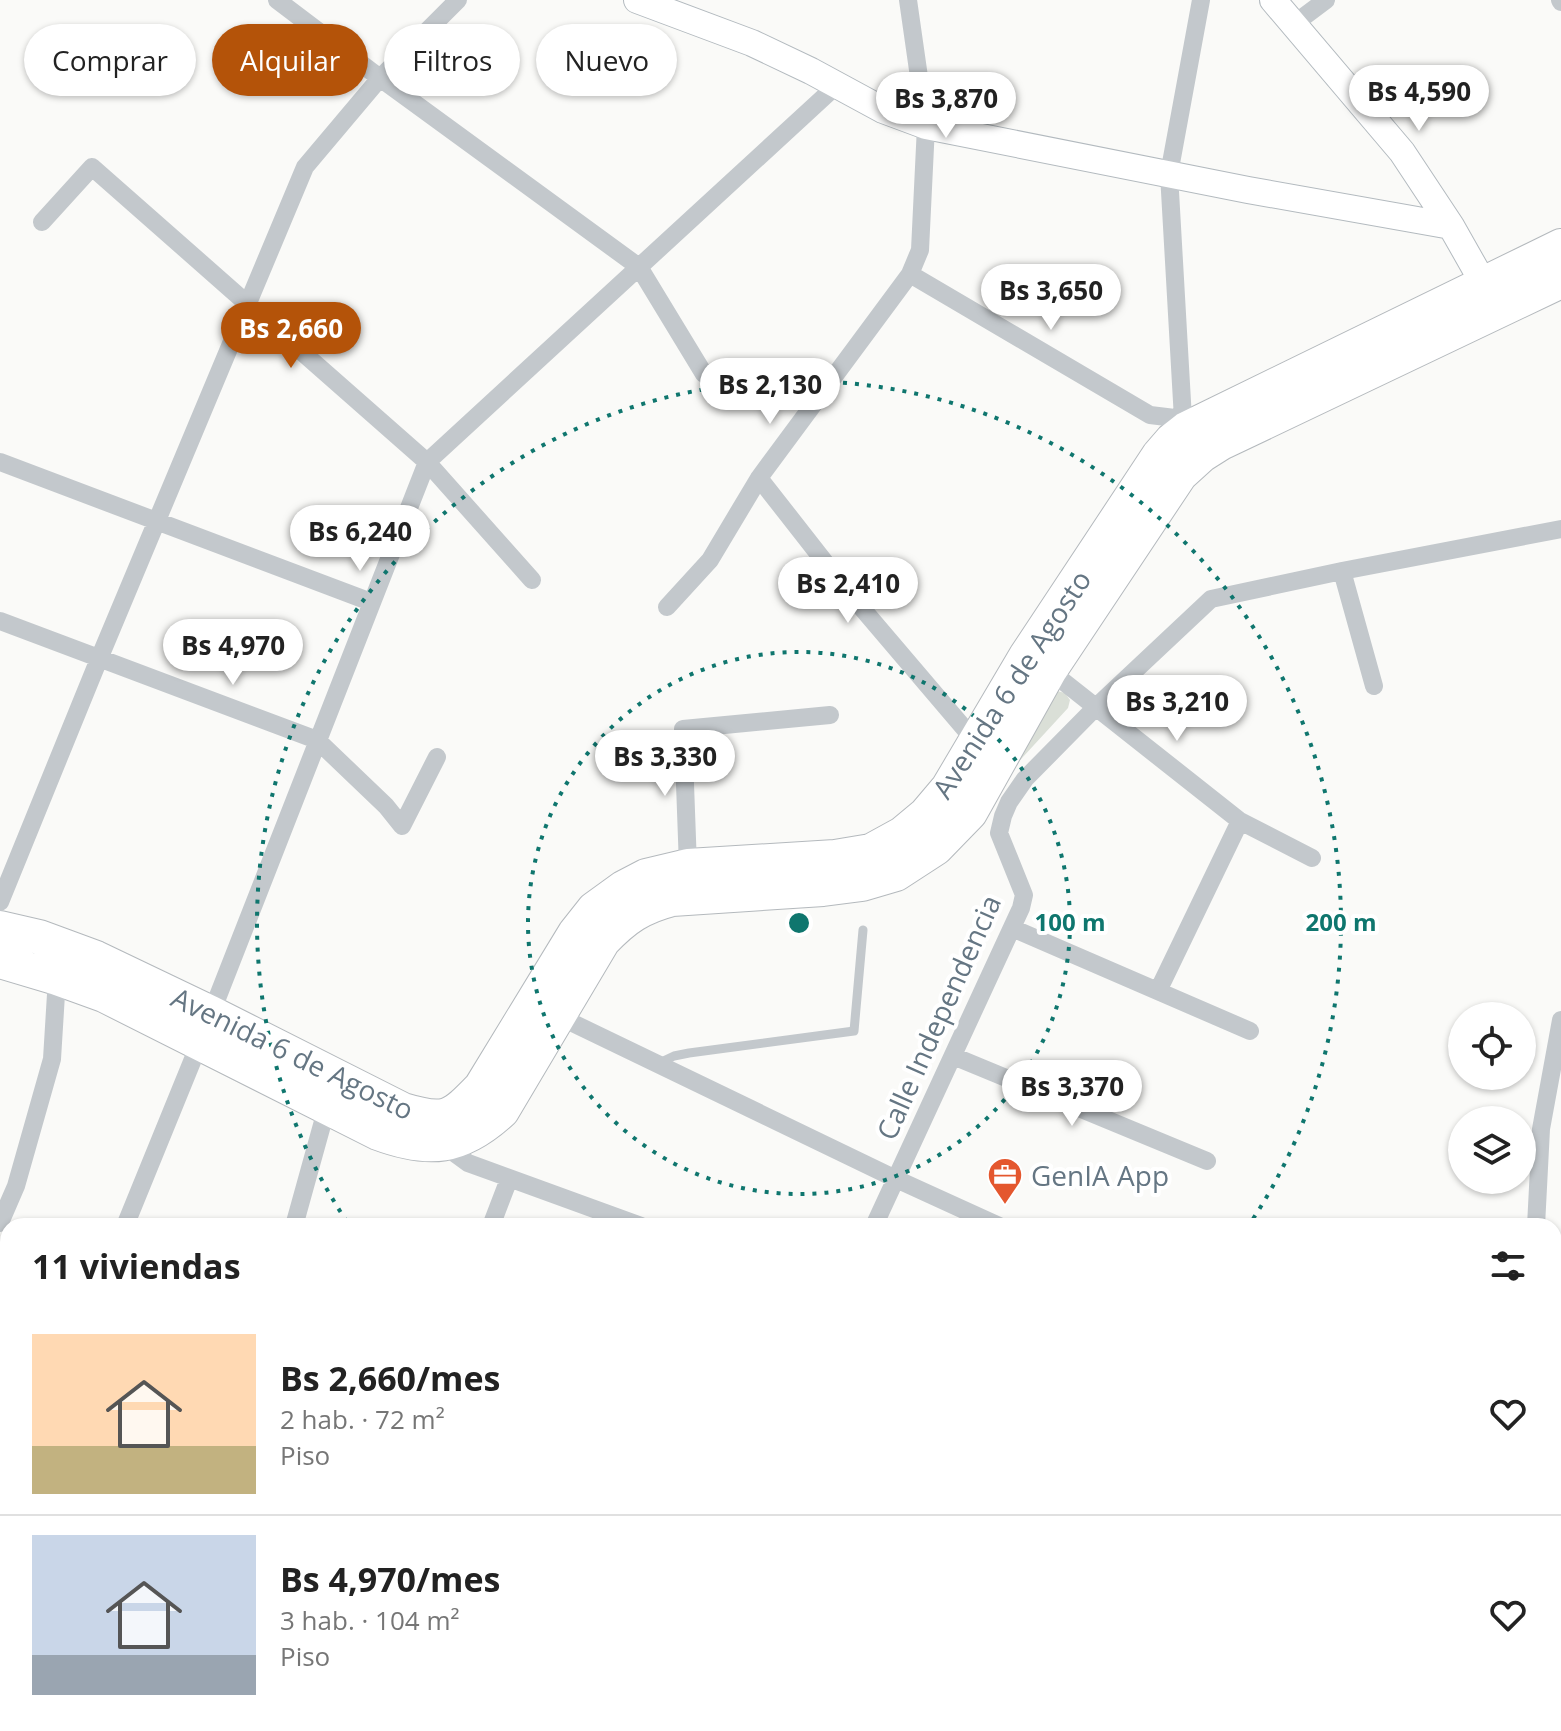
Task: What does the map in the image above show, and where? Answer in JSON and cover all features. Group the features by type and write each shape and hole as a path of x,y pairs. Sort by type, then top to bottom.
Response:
{"highway":[{"name":"Avenida 6 de Agosto","path":"1491,297 1561,246"},
{"name":"Avenida 6 de Agosto","path":"0,961 205,1028 393,1122 398,1140 423,1145 465,1138 502,1111 603,941 621,923 630,899 646,876 688,866 835,857 852,870 896,874 936,848 970,813 1038,663 1159,455 1172,440 1190,434 1209,416 1491,297 1561,281"},
{"name":"Avenida 6 de Agosto","path":"0,928 39,937 96,958 327,1107 393,1122 446,1116 481,1087 575,933 594,909 630,899 657,903 672,899 823,889 852,870 871,851 902,834 926,814 948,788 975,741 1038,663"},
{"path":"442,1144 455,1111"}],"street":[{"path":"277,0 639,267 704,374"},
{"path":"0,902 305,167 380,78 458,0"},
{"path":"637,0 752,43 883,110 926,126 1451,226"},
{"path":"667,607 710,560 759,478 910,274 920,250 926,126 908,0"},
{"path":"1190,434 1169,174 1201,0"},
{"path":"1273,0 1402,152 1451,226 1491,297"},
{"path":"1294,24 1326,0"},
{"path":"128,1218 427,462 837,85"},
{"path":"42,222 92,167 427,462 532,580"},
{"path":"910,274 1150,415 1190,434"},
{"path":"0,462 371,602"},
{"path":"759,478 849,593 975,741"},
{"name":"Calle Independencia","path":"878,1218 1021,908 1024,895 999,833 1003,816 1025,779 1096,707 1211,599 1561,529"},
{"path":"1342,571 1374,686"},
{"path":"0,621 317,740 386,806 402,826 437,757"},
{"path":"1038,663 1240,821 1312,858"},
{"path":"688,866 683,729 830,715"},
{"path":"1158,991 1240,821"},
{"path":"1012,928 1250,1031"},
{"path":"2,1218 16,1186 52,1059 57,978"},
{"path":"558,1016 981,1218"},
{"path":"1536,1218 1541,1129 1561,1020"},
{"path":"953,1056 1207,1161"},
{"path":"296,1218 327,1107"},
{"path":"442,1144 468,1163 619,1218"},
{"path":"494,1218 509,1179"}],"lane":[{"path":"657,1064 674,1056 854,1031 863,930"}],"shaded area":[{"path":"1057,691 1065,693 1070,700 1068,708 1011,770"}],"place":[{"name":"GenIA App","path":"1005,1206"}]}
